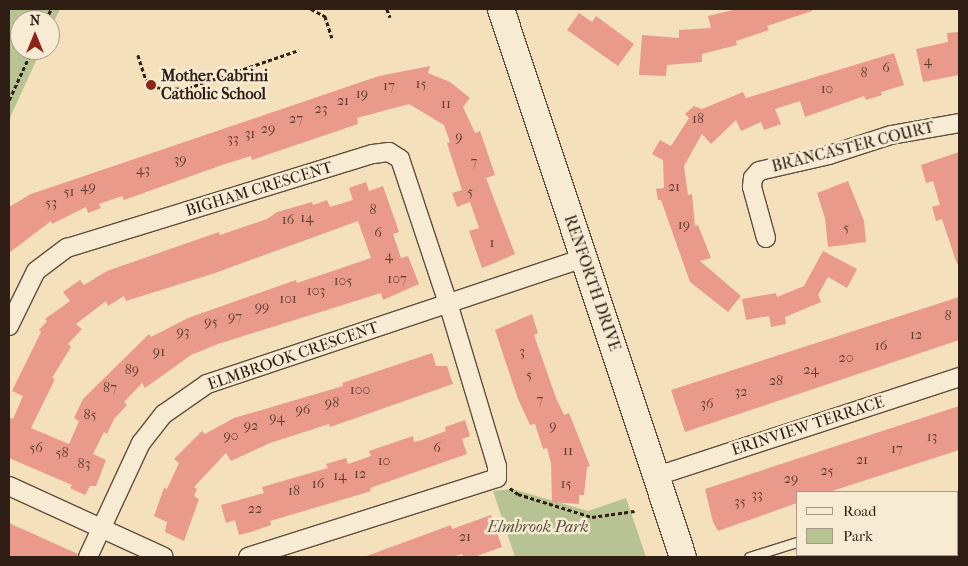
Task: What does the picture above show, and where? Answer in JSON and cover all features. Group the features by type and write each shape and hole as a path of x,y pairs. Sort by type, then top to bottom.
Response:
{"main road":[{"name":"RENFORTH DRIVE","path":"501,9 683,557"}],"street":[{"name":"BRANCASTER COURT","path":"766,238 752,187 753,178 759,171 829,155 891,135 959,123"},
{"name":"BIGHAM CRESCENT","path":"9,326 36,270 67,248 373,154 389,152 400,159 448,303 497,466 497,478"},
{"name":"ELMBROOK CRESCENT","path":"88,557 141,443 164,414 182,400 226,376 583,258"},
{"name":"ERINVIEW TERRACE","path":"657,476 959,377"},
{"path":"248,557 497,478"},
{"path":"9,486 164,557"}],"lane":[{"path":"749,557 766,555 796,542"}],"path":[{"path":"311,9 325,16 332,38"},
{"path":"387,9 390,17"},
{"path":"138,55 146,80 159,88 169,89 188,88 299,50"},
{"path":"9,100 27,60"},
{"path":"497,478 518,494 592,517 635,511"}],"green space":[{"path":"9,9 60,9 10,10 10,60 36,60 9,120"},
{"name":"Elmbrook Park","path":"513,489 588,511 626,498 646,557 515,557 493,491"}],"building":[{"path":"737,9 812,9 812,11 767,26 769,30 736,41 737,45 702,54 702,62 667,65 666,76 639,75 642,35 679,38 679,30 711,28 708,16"},
{"path":"579,13 592,22 596,16 634,44 618,66 567,30"},
{"path":"959,32 959,75 923,82 916,49 948,42 947,33"},
{"path":"894,53 904,85 881,92 882,95 866,100 864,96 805,117 800,101 775,109 781,124 764,130 761,122 741,131 736,120 711,144 702,134 684,166 688,195 692,194 695,226 698,225 711,258 700,261 741,296 728,312 690,282 661,200 658,200 656,189 664,188 663,160 652,154 660,140 671,146 689,118 685,114 694,106 702,109 743,92 746,98"},
{"path":"430,66 428,73 450,82 470,98 463,107 475,133 480,131 495,175 486,178 515,254 482,268 469,231 479,228 470,202 457,207 452,193 462,190 447,143 450,142 444,125 409,104 357,118 358,124 252,160 251,156 222,165 124,200 122,196 99,204 101,208 88,213 86,207 52,224 51,221 9,253 9,207 31,194 379,76"},
{"path":"959,152 959,263 957,264 942,219 936,221 932,207 940,205 933,181 926,183 921,165"},
{"path":"848,181 864,221 866,242 828,247 825,218 817,193"},
{"path":"366,182 369,191 383,186 399,232 393,234 401,258 408,256 419,284 383,300 381,293 218,344 191,355 145,388 142,383 124,402 127,405 114,419 107,434 104,432 93,454 106,460 96,486 90,486 85,495 70,488 72,485 9,458 9,417 13,419 23,396 12,391 41,332 39,330 47,321 45,319 70,301 63,292 80,280 84,285 107,271 219,232 220,235 267,219 277,212 312,202 313,205 327,200 330,207 353,200 349,188","holes":["358,221 371,258 297,283 296,280 188,318 151,337 149,334 83,399 74,418 79,421 69,444 31,428 55,379 52,378 71,347 68,344 82,329 76,324 106,301 108,306 124,296 126,301 215,273"]},
{"path":"823,251 857,269 847,288 828,277 818,295 821,302 785,317 786,324 771,327 769,316 746,320 742,299 776,293 777,297 804,286"},
{"path":"959,297 959,340 685,432 671,390"},
{"path":"532,314 538,333 534,335 556,398 564,415 569,413 590,466 587,467 584,495 579,495 579,504 552,502 551,463 547,448 543,449 535,424 530,425 518,399 495,330"},
{"path":"432,353 436,366 447,366 453,384 330,427 329,424 270,443 231,461 226,453 194,487 197,489 194,496 199,499 184,541 165,532 167,522 154,516 164,488 167,489 179,463 174,459 202,431 205,434 234,418 343,386 342,383"},
{"path":"959,406 959,450 832,491 796,491 796,503 718,531 713,522 705,489"},
{"path":"465,420 470,436 462,439 467,454 370,488 371,491 270,521 271,525 251,532 239,535 235,520 226,523 221,505 264,493 262,487 328,468 326,464 346,458 348,464 371,456 369,451 413,436 414,442 422,440 446,431 445,427"},
{"path":"491,515 502,547 474,557 463,557 462,554 452,557 364,557 451,525 452,529"},
{"path":"9,523 78,554 77,557 9,557"}],"place":[{"name":"Mother Cabrini Catholic School","path":"151,85"}]}
